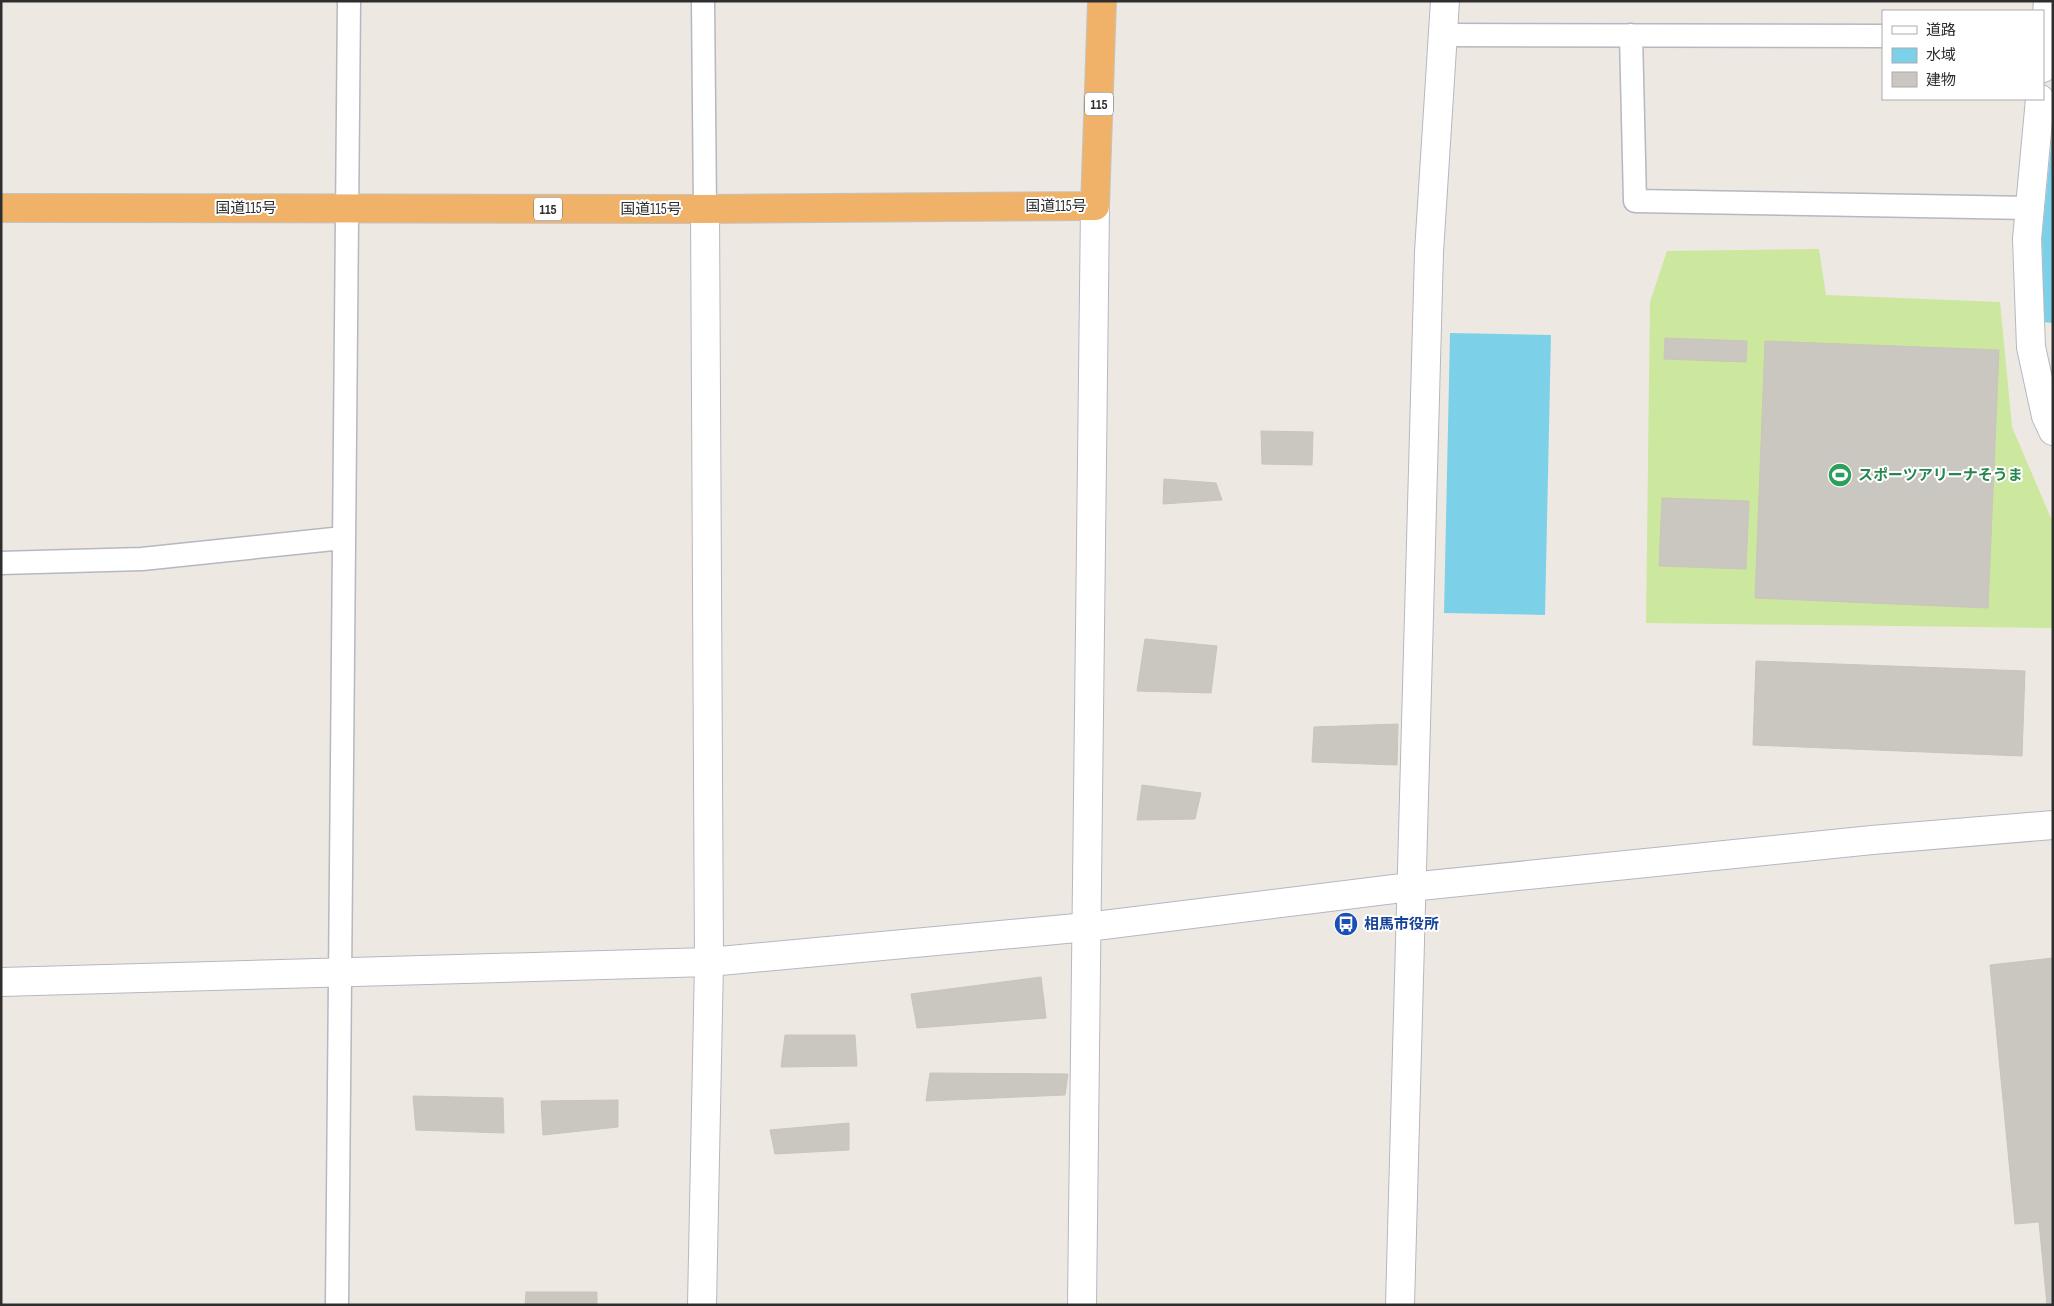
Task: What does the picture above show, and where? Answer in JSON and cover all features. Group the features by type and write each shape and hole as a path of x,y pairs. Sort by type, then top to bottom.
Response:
{"highway":[{"name":"国道115号","path":"1,208 705,209 1095,206 1102,1"}],"street":[{"path":"1400,1305 1410,887 1429,252 1444,1"},
{"path":"2044,37 2048,1"},
{"path":"2040,100 2027,239 2031,348 2046,416 2053,431"},
{"path":"1082,1305 1095,206"},
{"path":"702,1305 708,962 705,209"},
{"path":"1,982 339,974 708,962 1087,927 1410,887 1872,840 2053,825"}],"lane":[{"path":"337,1305 349,1"},
{"path":"703,1 705,209"},
{"path":"1443,35 1882,36"},
{"path":"1631,36 1635,200 2030,208"},
{"path":"1,563 142,559 343,538"}],"green space":[{"name":"スポーツアリーナそうま","path":"1819,249 1826,295 2000,302 2012,427 2053,523 2053,628 1646,623 1650,302 1667,251"}],"water":[{"path":"2053,126 2053,323 2043,322 2042,235"},
{"path":"1450,333 1551,335 1545,615 1444,613"}],"building":[{"path":"1665,338 1747,341 1746,362 1664,359"},
{"path":"1765,341 1999,350 1988,608 1755,598"},
{"path":"1261,431 1313,432 1312,465 1262,464"},
{"path":"1164,479 1216,483 1222,500 1163,504"},
{"path":"1662,498 1749,501 1746,569 1659,566"},
{"path":"1145,639 1217,646 1211,693 1137,691"},
{"path":"1756,661 2025,671 2022,756 1753,745"},
{"path":"1398,724 1397,765 1312,762 1314,727"},
{"path":"1142,785 1201,793 1195,819 1137,820"},
{"path":"2053,958 2053,1305 2047,1305 2039,1222 2015,1224 1990,965"},
{"path":"1041,977 1046,1018 917,1028 911,994"},
{"path":"785,1035 855,1035 857,1066 781,1067"},
{"path":"930,1073 1068,1074 1065,1095 926,1101"},
{"path":"413,1096 503,1098 504,1133 416,1130"},
{"path":"618,1100 618,1127 543,1135 541,1101"},
{"path":"849,1123 849,1150 775,1154 770,1130"},
{"path":"526,1292 597,1292 597,1305 525,1305"}],"place":[{"name":"スポーツアリーナそうま","path":"1840,475"},
{"name":"相馬市役所","path":"1346,924"}]}
